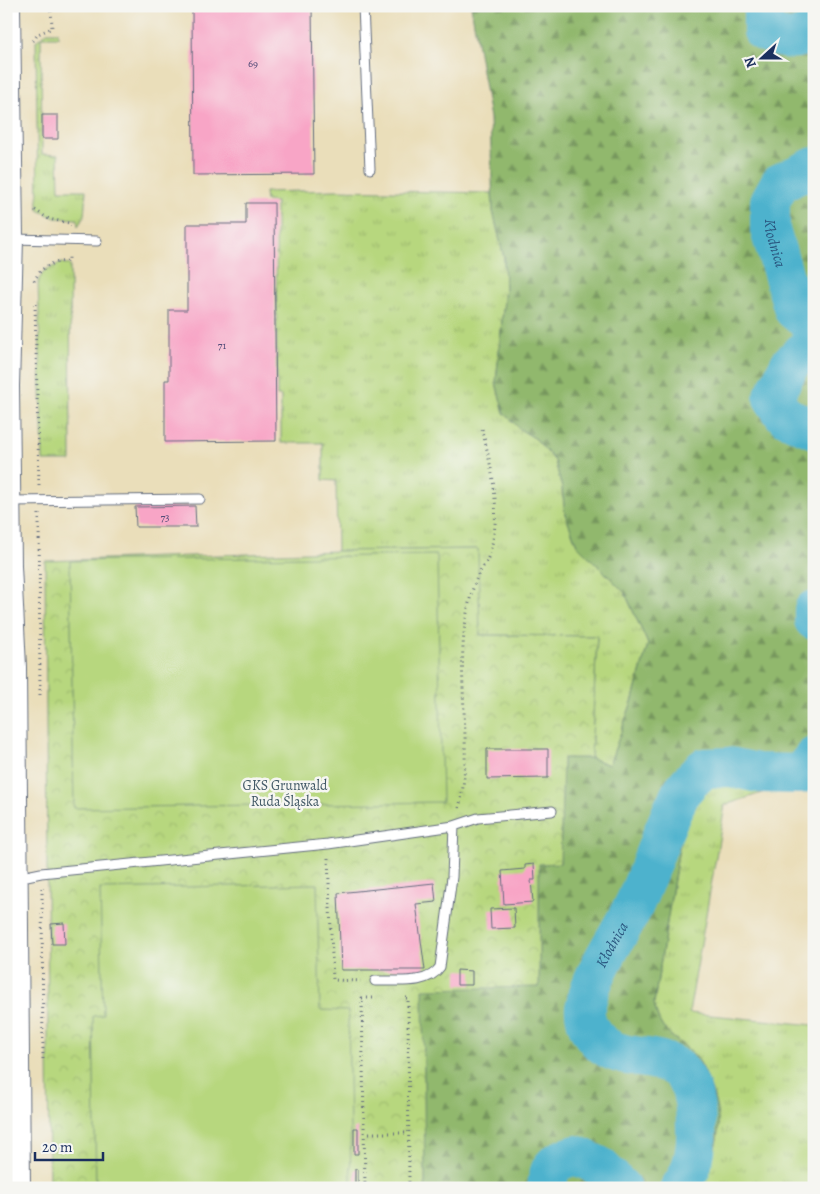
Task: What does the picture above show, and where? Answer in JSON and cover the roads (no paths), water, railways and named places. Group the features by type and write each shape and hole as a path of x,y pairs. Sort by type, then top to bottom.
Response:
{"street":[{"path":"9,6 12,239 8,386 9,501 15,667 16,878 12,917 18,1188"}],"lane":[{"path":"363,6 370,170"},
{"path":"12,239 97,241"},
{"path":"9,501 200,499"},
{"path":"16,878 328,844 454,826 478,818 552,811"},
{"path":"375,981 423,980 432,976 440,967 452,877 454,826"}],"waterway":[{"name":"Kłodnica","path":"763,6 763,31 782,38 795,39 814,30"},
{"name":"Kłodnica","path":"814,167 780,183 770,201 770,230 794,310 810,323 814,334"},
{"name":"Kłodnica","path":"814,342 790,364 773,398 785,416 814,429"},
{"name":"Kłodnica","path":"814,610 814,620"},
{"name":"Kłodnica","path":"680,1188 691,1167 696,1135 692,1095 684,1075 670,1064 655,1059 620,1053 604,1045 590,1030 585,1016 588,994 599,967 634,905 674,806 689,783 704,768 730,767 758,773 800,774 814,757"},
{"name":"Kłodnica","path":"547,1188 549,1174 554,1165 576,1155 599,1166 621,1188"}],"park label":[{"name":"GKS Grunwald Ruda Śląska","path":"285,794"}]}
